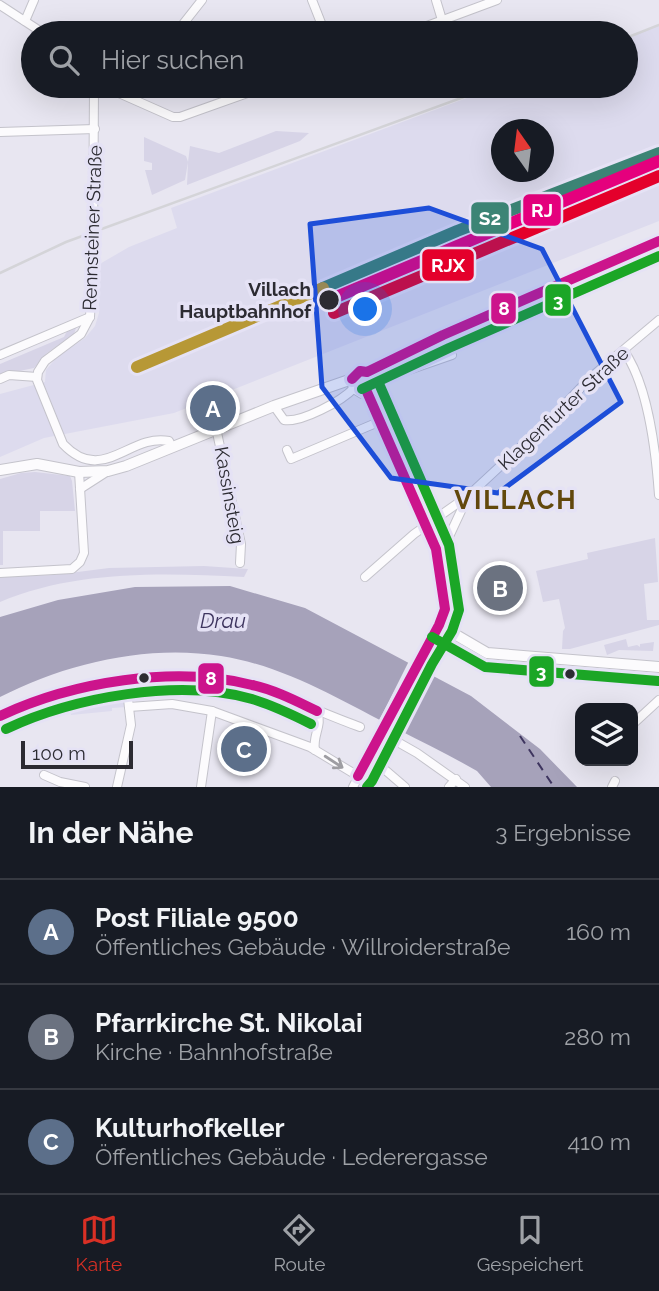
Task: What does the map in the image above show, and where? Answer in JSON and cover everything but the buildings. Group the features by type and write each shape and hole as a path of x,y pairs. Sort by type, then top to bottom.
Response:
{"street":[{"path":"0,5 25,21 34,0"},
{"path":"185,21 202,0"},
{"path":"313,0 321,21"},
{"path":"436,0 442,20 497,0"},
{"name":"Rennsteiner Straße","path":"37,377 45,361 81,334 90,317 94,98"},
{"path":"130,98 173,117 180,117 233,98"},
{"path":"0,132 95,129"},
{"path":"353,384 358,391 443,335 659,241"},
{"path":"0,355 90,317"},
{"name":"Klagenfurter Straße","path":"365,577 425,527 468,496 552,418 590,378 659,320"},
{"path":"369,382 452,355 443,335"},
{"path":"624,351 633,364 658,453 659,495"},
{"path":"274,406 284,420 293,421 337,401 353,384 360,371 369,382 439,558 445,609 439,625 353,787"},
{"path":"0,379 9,375 37,377 39,390 57,435 71,453 93,461 112,457 152,440 169,441 172,447"},
{"path":"0,470 37,464 79,472 108,471 127,466 274,406 353,384"},
{"path":"287,450 291,459 298,451 376,423"},
{"name":"Kassinsteig","path":"216,428 241,544 240,563"},
{"path":"80,489 108,471"},
{"path":"0,573 72,569 80,562 84,553 79,472"},
{"name":"Klagenfurter Straße","path":"439,558 468,496"},
{"path":"439,625 487,653 659,667"},
{"path":"0,716 69,692 178,676 232,680 288,697 360,727"},
{"path":"117,787 131,725 129,682"},
{"path":"638,719 659,700"},
{"path":"129,708 173,704 212,710 315,750 358,776"},
{"path":"201,787 212,710"},
{"path":"315,750 313,743 321,720 317,711"},
{"path":"394,740 465,787"},
{"path":"368,760 384,769 405,787"},
{"path":"44,775 60,782 85,787"},
{"path":"449,787 456,779"}],"highlighted area":[{"path":"429,208 542,249 621,402 498,493 391,478 322,387 310,224"}],"shaded area":[{"name":"Villach Hauptbahnhof","path":"659,25 659,221 174,413 44,438 0,457 0,394 45,382 46,370 57,357 85,338 95,326 99,313 98,265 129,247 177,228 171,208 467,98 638,98 638,33"},
{"path":"276,131 309,133 300,141 187,185 190,146 219,153"},
{"path":"144,137 186,156 188,162 185,180 152,195 145,170 152,170 152,163 144,161"},
{"path":"77,325 74,334 47,353 34,368 0,375 0,364 64,337 68,329"},
{"path":"35,472 70,476 75,511 40,511 40,531 3,531 3,565 0,565 0,479"},
{"path":"655,538 658,582 644,584 647,620 659,620 659,625 562,649 565,628 559,599 543,602 536,571 588,559 587,553"},
{"path":"204,566 248,569 244,577 151,575 89,579 59,584 0,602 0,577 54,575 109,568"},
{"path":"626,639 628,647 640,647 640,644 654,642 653,651 619,650 607,655 604,645"},
{"path":"124,687 127,707 71,715 69,707 47,710 54,704 71,698"}],"water":[{"name":"Drau","path":"230,586 305,608 471,696 540,749 577,787 491,787 477,771 333,696 290,676 221,656 165,653 108,659 52,675 0,697 0,617 58,600 135,587"}],"pier":[{"path":"410,659 424,667 391,730 378,723"}],"ferry route":[{"path":"520,736 554,787"}],"railway":[{"path":"638,33 659,25"},
{"path":"0,273 66,242 461,98"}],"transit line":[{"name":"S2","path":"323,288 457,231 659,153"},
{"name":"RJ","path":"329,300 659,161"},
{"name":"RJX","path":"334,313 659,176"},
{"name":"8","path":"352,379 360,371 367,372 443,335 659,241"},
{"name":"3","path":"362,389 659,256"},
{"path":"137,367 323,288"},
{"name":"3","path":"367,787 452,631 459,610 449,545 380,386"},
{"name":"8","path":"358,776 445,609 436,549 367,392"},
{"name":"3","path":"432,637 485,667 658,681"},
{"name":"8","path":"0,716 28,704 91,686 157,677 222,679 252,685 317,711"},
{"name":"3","path":"6,729 63,708 94,700 127,694 192,690 252,699 311,724"}],"place":[{"name":"Villach Hauptbahnhof","path":"329,300"},
{"name":"Post Filiale 9500","path":"213,408"},
{"name":"Pfarrkirche St. Nikolai","path":"500,588"},
{"name":"Kulturhofkeller","path":"244,749"}],"district":[{"name":"VILLACH","path":"516,500"}]}
